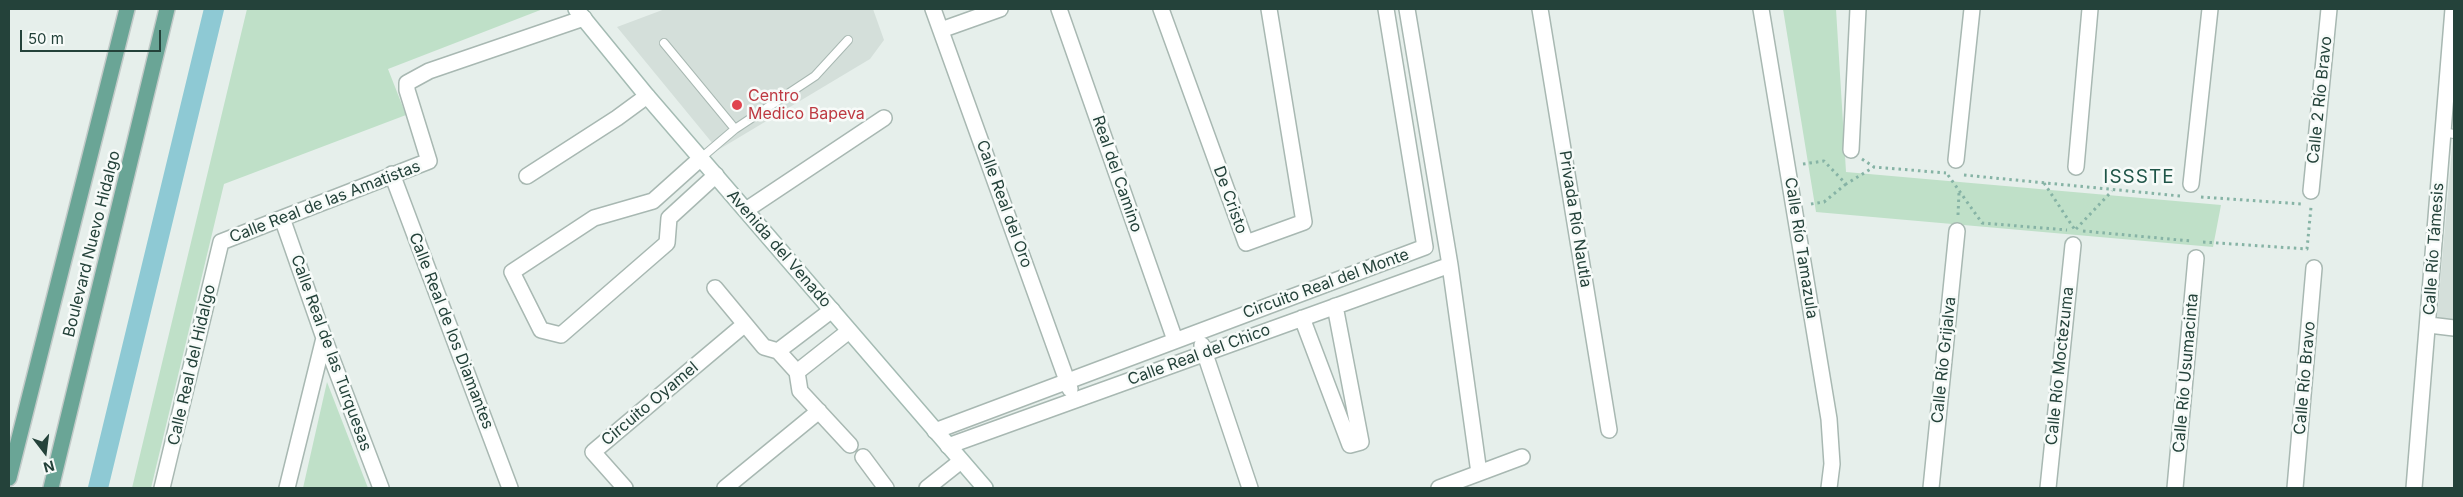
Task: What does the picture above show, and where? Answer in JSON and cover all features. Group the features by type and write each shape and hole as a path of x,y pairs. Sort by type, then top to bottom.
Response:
{"main road":[{"name":"Boulevard Nuevo Hidalgo","path":"9,478 127,9"},
{"name":"Boulevard Nuevo Hidalgo","path":"51,488 167,9"}],"street":[{"name":"Calle Real del Oro","path":"933,9 1074,400"},
{"path":"941,30 1000,9"},
{"name":"Real del Camino","path":"1059,9 1175,340"},
{"name":"De Cristo","path":"1161,9 1246,243 1304,222 1269,9"},
{"name":"Circuito Real del Monte","path":"935,431 1425,247 1386,9"},
{"path":"1407,9 1450,265 1479,473"},
{"name":"Privada Río Nautla","path":"1540,9 1609,430"},
{"name":"Calle Río Tamazula","path":"1761,9 1830,419 1832,464 1829,488"},
{"path":"1851,150 1858,9"},
{"path":"1956,160 1972,9"},
{"path":"2076,167 2090,9"},
{"path":"2194,192 2210,9"},
{"name":"Calle 2 Río Bravo","path":"2311,191 2329,9"},
{"name":"Calle Río Támesis","path":"2414,488 2428,325 2449,133 2453,9"},
{"name":"Avenida del Venado","path":"580,13 647,96 961,461 979,486"},
{"name":"Calle Real de las Amatistas","path":"221,242 428,161 406,90 407,83 429,71 580,13"},
{"path":"527,176 617,118 647,96"},
{"path":"746,210 884,118"},
{"path":"653,201 668,218 667,243 561,335 541,330 512,272 594,218 653,201 701,158"},
{"name":"Calle Real de los Diamantes","path":"392,174 510,488"},
{"path":"668,218 716,175"},
{"name":"Calle Real de las Turquesas","path":"282,218 324,338 381,488"},
{"name":"Calle Río Grijalva","path":"1930,488 1957,231"},
{"name":"Calle Río Moctezuma","path":"2048,488 2074,238"},
{"name":"Calle Real del Hidalgo","path":"162,488 221,242"},
{"name":"Calle Río Usumacinta","path":"2175,488 2196,258"},
{"name":"Calle Real del Chico","path":"948,446 1450,265"},
{"name":"Calle Río Bravo","path":"2295,488 2314,268"},
{"path":"715,288 764,348 778,351 797,372 800,391 850,445"},
{"path":"1302,318 1350,445 1361,442 1335,306"},
{"path":"778,351 832,310"},
{"name":"Circuito Oyamel","path":"625,488 593,452 745,324"},
{"path":"2428,325 2454,328"},
{"path":"797,372 849,331"},
{"path":"1197,332 1250,488"},
{"path":"287,488 324,338"},
{"path":"725,488 819,411"},
{"path":"863,457 886,488"},
{"path":"1439,488 1522,457"},
{"path":"927,488 961,461"}],"lane":[{"path":"701,158 735,129 815,76 848,40"},
{"path":"664,43 735,129"}],"path":[{"path":"1787,167 1824,161 1846,184"},
{"path":"1794,207 1824,202 1846,184 1874,167"},
{"path":"1946,173 1982,223 2074,238 2307,249 2311,205 2194,192 2112,191 2044,183 2074,238"},
{"path":"2074,238 2112,191"},
{"path":"1957,231 1959,193"}],"shaded area":[{"name":"Centro Medico Bapeva","path":"665,9 873,9 884,40 870,59 718,150 617,27"},
{"path":"2454,126 2454,319 2437,318"}],"green space":[{"path":"247,9 543,9 388,69 406,115 224,184 151,488 132,488"},
{"path":"1783,9 1836,9 1846,172 2221,205 2213,247 1816,212"},
{"path":"327,382 368,488 303,488"}],"waterway":[{"path":"98,488 214,9"}],"place":[{"name":"Centro Medico Bapeva","path":"737,105"}],"district":[{"name":"ISSSTE","path":"2139,177"}]}
